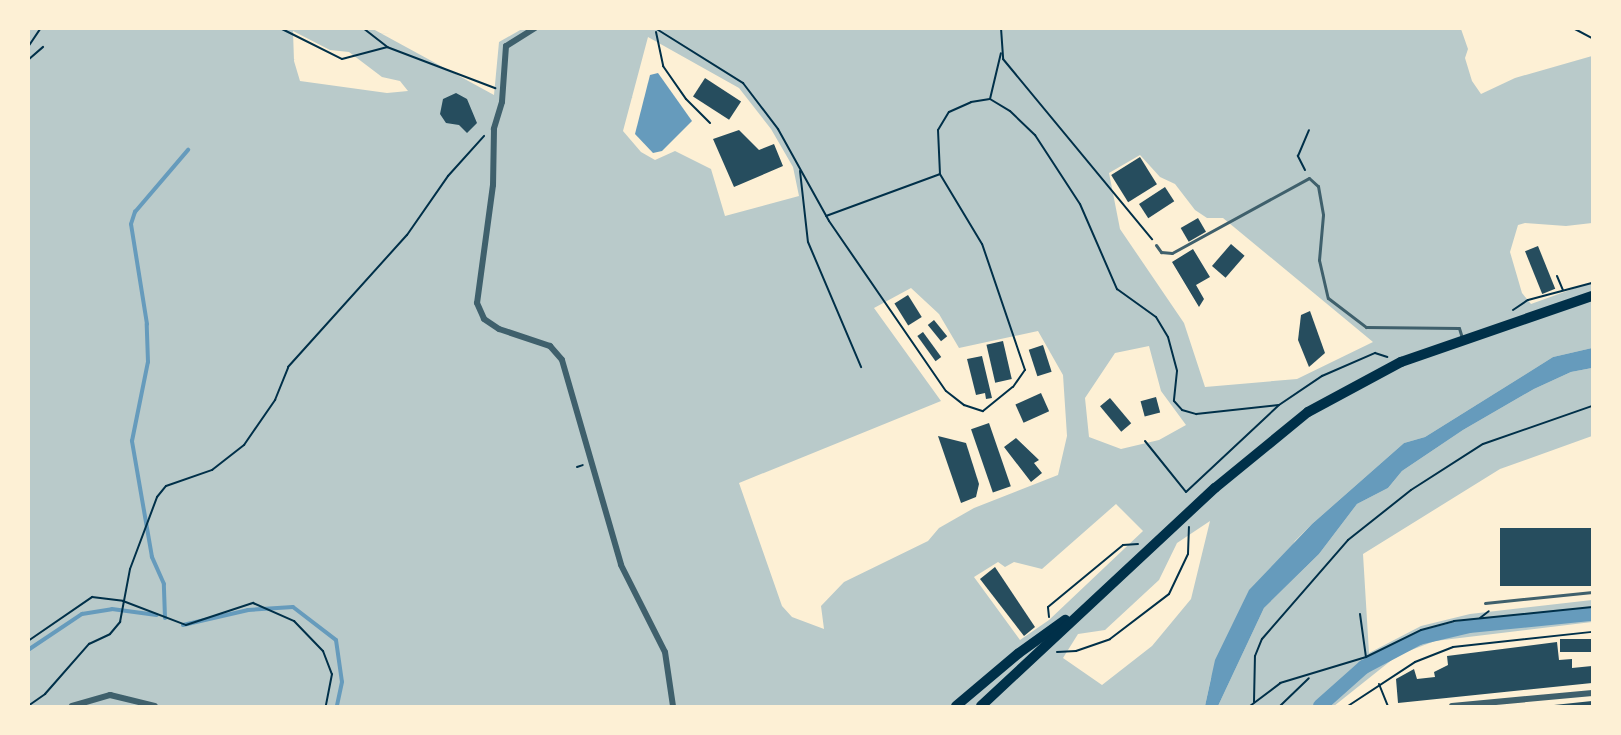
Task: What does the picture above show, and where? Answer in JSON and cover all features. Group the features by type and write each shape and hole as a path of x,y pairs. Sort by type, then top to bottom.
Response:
{"main road":[{"path":"981,706 1087,605 1262,446 1308,412 1401,362 1462,338 1593,296"},
{"path":"956,706 1051,630 1087,605"}],"street":[{"path":"535,28 514,38 507,46 503,89 494,129 493,185 477,303 483,319 499,329 550,346 562,360 621,565 664,652 673,706"},
{"path":"1452,706 1593,693"},
{"path":"72,706 110,695 155,706"}],"lane":[{"path":"1155,245 1161,252 1172,253 1298,181 1309,178 1318,186 1320,195 1323,215 1319,260 1328,298 1366,327 1459,328 1462,338"},
{"path":"1485,603 1593,592"}],"path":[{"path":"28,47 41,28"},
{"path":"280,28 342,59 387,47"},
{"path":"363,28 387,47 483,86 503,89"},
{"path":"1001,28 1004,59 1024,87 1082,150 1155,245"},
{"path":"1573,28 1593,38"},
{"path":"655,30 663,66 686,99 710,123"},
{"path":"655,30 743,83 778,129 826,216 946,391 964,405 983,411 1013,387 1025,370 1022,354 982,244 940,174 938,130 949,112 971,102 990,99 1010,111 1035,135 1080,204 1117,289 1156,317 1168,337 1177,371 1174,401 1182,410 1196,414 1279,405"},
{"path":"28,60 43,47"},
{"path":"990,99 1002,50"},
{"path":"28,706 45,694 88,644 110,634 120,621 130,568 157,497 166,486 212,470 244,445 274,400 288,368 300,352 407,235 448,176 494,129"},
{"path":"1309,178 1298,156 1310,130"},
{"path":"799,168 808,242 861,367"},
{"path":"826,216 940,174"},
{"path":"1557,276 1563,290"},
{"path":"1499,326 1506,315 1528,300 1593,283"},
{"path":"1145,441 1186,492 1279,405 1322,376 1375,353 1401,362"},
{"path":"1254,702 1255,656 1262,639 1348,540 1411,490 1484,444 1593,406"},
{"path":"1039,653 1076,651 1110,639 1169,594 1188,554 1187,514"},
{"path":"1051,630 1048,607 1123,544 1156,543"},
{"path":"28,641 92,597 123,601 186,625 253,603 294,621 323,651 332,674 326,706"},
{"path":"1250,706 1280,683 1311,676 1366,657 1420,630 1480,618 1593,607"},
{"path":"1360,614 1366,657"},
{"path":"1348,706 1378,683 1453,647 1593,632"},
{"path":"1280,706 1311,676"},
{"path":"1378,683 1388,706"}],"shaded area":[{"path":"28,29 373,29 494,95 499,42 522,29 1461,29 1468,49 1465,58 1472,81 1481,94 1515,78 1592,56 1592,223 1566,226 1525,223 1518,225 1510,252 1522,293 1531,304 1592,282 1592,348 1553,357 1425,437 1404,443 1312,524 1295,541 1211,678 1205,706 29,706","holes":["293,31 330,50 349,52 382,77 400,81 408,91 387,93 300,81 294,61","648,37 739,88 771,129 793,167 799,196 725,216 711,169 675,151 655,160 641,152 623,131","1140,155 1160,177 1175,184 1195,210 1207,218 1223,218 1373,342 1297,379 1205,387 1184,323 1120,229 1109,173","911,288 939,314 959,348 1038,331 1063,375 1067,436 1058,475 974,508 939,528 928,541 844,582 821,606 824,629 792,617 782,606 739,483 941,401 874,308","1149,346 1161,391 1186,425 1159,440 1121,449 1089,437 1085,398 1115,353","1116,504 1143,531 1049,620 1020,640 974,577 998,562 1005,567 1014,562 1042,569","1210,521 1191,599 1152,646 1102,685 1063,658 1078,634 1105,630 1159,580 1177,543"]},
{"path":"1592,368 1592,436 1500,469 1363,554 1369,653 1421,626 1470,614 1592,600 1592,622 1435,641 1398,655 1334,706 1218,706 1264,608 1319,554 1357,504 1388,488 1402,471 1463,430 1534,389 1571,372"}],"water":[{"path":"658,73 692,121 662,151 653,153 635,134 650,75"},
{"path":"1592,348 1592,368 1571,372 1534,389 1463,430 1402,471 1388,488 1357,504 1319,554 1264,608 1218,706 1205,706 1215,660 1249,590 1312,524 1404,443 1425,437 1553,357"}],"building":[{"path":"705,78 741,101 729,120 693,96"},
{"path":"456,93 467,99 477,123 467,133 459,125 446,123 440,114 443,99"},
{"path":"739,130 759,150 774,144 783,166 734,187 713,139"},
{"path":"1140,157 1157,184 1128,202 1111,175"},
{"path":"1165,187 1174,201 1148,218 1139,204"},
{"path":"1198,218 1206,232 1189,242 1181,228"},
{"path":"1231,244 1245,256 1226,278 1212,266"},
{"path":"1538,246 1555,289 1542,294 1525,251"},
{"path":"1193,249 1210,277 1196,285 1204,299 1199,307 1172,262"},
{"path":"908,295 922,317 908,326 894,303"},
{"path":"1310,311 1325,353 1309,367 1298,340 1301,315"},
{"path":"934,320 947,336 941,341 928,325"},
{"path":"923,332 941,357 936,361 917,336"},
{"path":"1003,341 1012,379 995,383 986,345"},
{"path":"1043,345 1052,372 1037,376 1029,350"},
{"path":"982,356 992,398 986,399 985,393 976,395 967,359"},
{"path":"1041,393 1049,411 1024,423 1015,404"},
{"path":"1156,397 1160,412 1145,417 1141,401"},
{"path":"1110,398 1131,423 1121,432 1100,406"},
{"path":"989,423 1011,486 993,493 971,429"},
{"path":"938,436 966,443 979,484 976,497 961,503"},
{"path":"1016,438 1039,460 1034,463 1042,473 1031,482 1004,447"},
{"path":"1500,528 1592,528 1592,586 1500,586"},
{"path":"995,567 1035,627 1024,636 980,579"},
{"path":"1560,639 1592,639 1592,652 1560,652"},
{"path":"1557,642 1559,660 1572,659 1572,668 1592,666 1592,683 1398,703 1396,679 1414,669 1417,679 1435,677 1434,672 1448,665 1447,656"},
{"path":"1592,701 1592,706 1554,706 1554,705"}],"waterway":[{"path":"165,618 164,584 152,557 132,441 148,362 147,324 131,224 135,212 188,150"},
{"path":"183,625 248,610 293,607 336,640 342,682 337,706"},
{"path":"28,650 82,614 112,609 157,615"},
{"path":"1320,706 1364,667 1419,638 1469,626 1592,614"}]}
